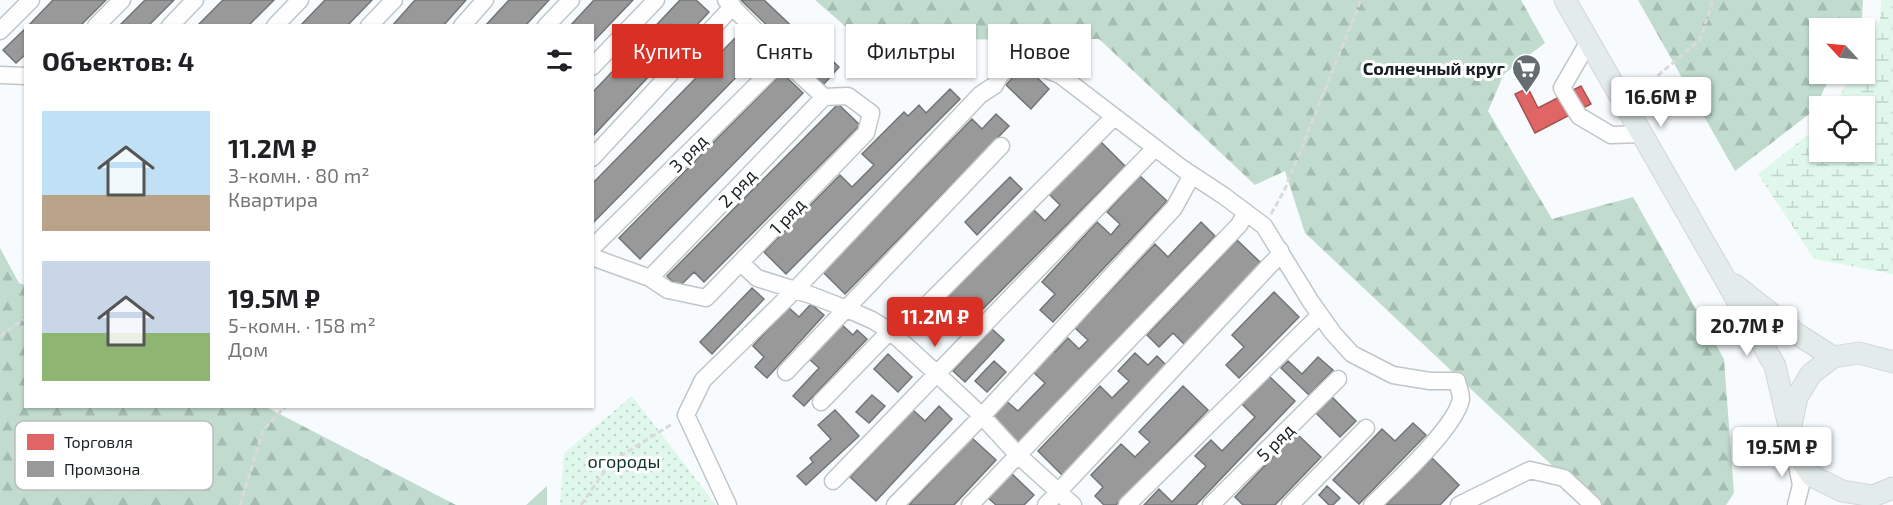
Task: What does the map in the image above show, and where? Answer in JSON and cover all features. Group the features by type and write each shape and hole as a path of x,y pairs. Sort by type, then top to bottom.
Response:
{"main road":[{"path":"1565,0 1775,366 1795,452 1812,476 1842,491 1873,496 1893,488"},
{"path":"1723,275 1797,334 1833,357"},
{"path":"1790,431 1797,397 1811,374 1833,357 1859,353 1893,362"}],"street":[{"path":"0,31 31,0"},
{"path":"98,24 122,0"},
{"path":"172,24 195,0"},
{"path":"276,24 300,0"},
{"path":"371,24 394,0"},
{"path":"464,24 486,0"},
{"path":"548,24 571,0"},
{"path":"594,65 656,0"},
{"path":"594,156 730,3 750,24"},
{"path":"1589,41 1562,88 1579,116 1611,135 1642,134"},
{"path":"728,505 686,415 703,380 795,290 980,95 995,86 1000,75 1019,59 1060,75 1155,148 1264,226 1320,315 1352,354 1393,375 1430,381 1457,381 1461,398 1455,415 1426,451 1372,505"},
{"path":"0,75 24,76"},
{"name":"3 ряд","path":"594,246 764,78"},
{"path":"804,78 824,97"},
{"name":"1 ряд","path":"650,278 668,290 706,298 866,133 871,113 848,96 824,97"},
{"name":"2 ряд","path":"650,278 824,97"},
{"path":"821,402 1114,117"},
{"path":"786,372 1001,147"},
{"path":"833,481 1155,148"},
{"path":"895,505 982,416 1174,208 1192,175"},
{"path":"970,505 1239,225 1246,212"},
{"path":"1046,505 1278,257 1280,250"},
{"path":"594,258 650,278"},
{"path":"741,263 757,278 848,309 872,320 893,334 982,416 1018,455 1073,505"},
{"path":"1127,505 1320,315"},
{"name":"5 ряд","path":"1211,505 1338,379"},
{"path":"1290,505 1366,428"},
{"path":"1795,452 1801,485 1796,505"},
{"path":"1459,505 1530,471 1564,478 1593,505"},
{"path":"1848,505 1873,496"}],"path":[{"path":"1264,226 1285,189 1361,0"},
{"path":"1625,104 1700,40 1713,0"},
{"path":"0,336 24,319"},
{"path":"240,505 263,430 284,408"},
{"path":"581,505 611,462 686,415"}],"green space":[{"path":"815,0 1521,0 1545,43 1504,74 1488,111 1552,219 1633,197 1724,359 1734,493 1726,505 1594,505 1305,233 1285,171 1255,185 1099,39 1091,39 1091,24 988,24 988,39 976,40 976,24 846,24 846,27"},
{"path":"1638,0 1863,0 1861,18 1809,18 1809,84 1827,84 1820,96 1809,96 1809,114 1735,171"},
{"path":"1881,0 1893,0 1893,274 1814,259 1758,174 1809,134 1809,162 1875,162 1875,96 1840,96 1846,84 1875,84 1875,30 1880,20"},
{"path":"0,248 19,283 24,285 24,408 268,408 456,505 0,505"},
{"name":"огороды","path":"632,396 716,505 560,505 564,453"},
{"path":"547,486 547,505 526,505"}],"building: Торговля":[{"path":"1581,86 1591,104 1535,133 1515,94 1528,88 1538,108"}],"building: Промзона":[{"path":"53,0 106,0 82,24 30,24"},
{"path":"145,0 174,0 150,24 121,24"},
{"path":"223,0 274,0 250,24 199,24"},
{"path":"325,0 372,0 349,24 302,24"},
{"path":"415,0 466,0 445,24 394,24"},
{"path":"509,0 549,0 527,24 487,24"},
{"path":"594,0 633,0 594,41 594,24 572,24"},
{"path":"680,0 696,0 709,12 698,24 657,24"},
{"path":"741,0 764,0 789,24 766,24"},
{"path":"24,30 24,56 16,63 3,50"},
{"path":"735,38 735,78 594,222 594,182 696,78 723,78 723,50"},
{"path":"834,62 839,67 834,73"},
{"path":"612,72 612,78 647,78 594,135 594,91"},
{"path":"777,78 787,78 803,93 640,259 619,238"},
{"path":"817,78 829,78 824,84"},
{"path":"1012,78 1038,78 1049,89 1031,109 1006,85"},
{"path":"950,89 960,99 786,274 764,252 840,175 852,187 874,165 862,154 904,112 908,116 919,105 926,113"},
{"path":"838,104 860,125 704,282 694,272 678,288 667,276"},
{"path":"996,114 1009,126 845,294 823,272 972,119 982,129"},
{"path":"1101,142 1125,166 960,332 936,308 1034,210 1045,221 1060,205 1049,194"},
{"path":"1140,176 1167,201 1053,322 1040,310 1055,294 1042,282 1097,222 1111,235 1120,224 1107,212"},
{"path":"1010,177 1022,189 977,235 965,222"},
{"path":"1201,222 1215,236 1019,443 991,416 1005,400 1018,411 1045,383 1031,370 1052,348 1055,352 1068,338 1079,349 1088,340 1075,328 1155,244 1168,257"},
{"path":"1237,240 1262,264 1185,345 1173,333 1159,347 1147,335"},
{"path":"752,288 764,299 712,354 700,342"},
{"path":"1274,292 1299,317 1239,378 1226,365 1244,347 1232,335"},
{"path":"811,304 824,315 767,378 755,367 764,357 753,346 788,307 799,317"},
{"path":"841,324 853,335 857,330 867,339 804,406 793,396 819,368 809,359"},
{"path":"992,329 1004,340 965,382 953,371"},
{"path":"1135,353 1148,365 1157,356 1168,367 1063,476 1038,451 1100,386 1112,398 1129,381 1118,371"},
{"path":"888,354 912,377 898,392 874,369"},
{"path":"1318,357 1333,370 1309,395 1281,368 1288,361 1302,374"},
{"path":"994,361 1006,372 987,392 975,381"},
{"path":"1269,376 1295,401 1196,505 1144,505 1159,489 1172,502 1206,466 1195,456 1211,440 1222,451 1255,417 1242,404"},
{"path":"1183,386 1208,410 1116,505 1104,505 1095,496 1103,487 1091,475 1121,444 1135,457 1150,442 1139,432"},
{"path":"872,395 885,406 869,423 856,412"},
{"path":"1332,397 1356,421 1340,437 1316,413"},
{"path":"939,406 952,419 876,501 850,477 913,410 925,421"},
{"path":"835,410 859,436 806,485 797,476 813,462 810,458 831,439 818,425"},
{"path":"1413,423 1426,435 1359,504 1333,480 1382,429 1395,441"},
{"path":"1296,433 1321,457 1275,505 1243,505 1235,497"},
{"path":"972,438 996,460 954,505 909,505"},
{"path":"1432,458 1459,485 1440,505 1386,505"},
{"path":"1010,472 1034,495 1024,505 996,505 986,496"},
{"path":"1327,486 1340,498 1333,505 1329,505 1319,495"}],"place":[{"name":"Солнечный круг","path":"1526,94"}]}
